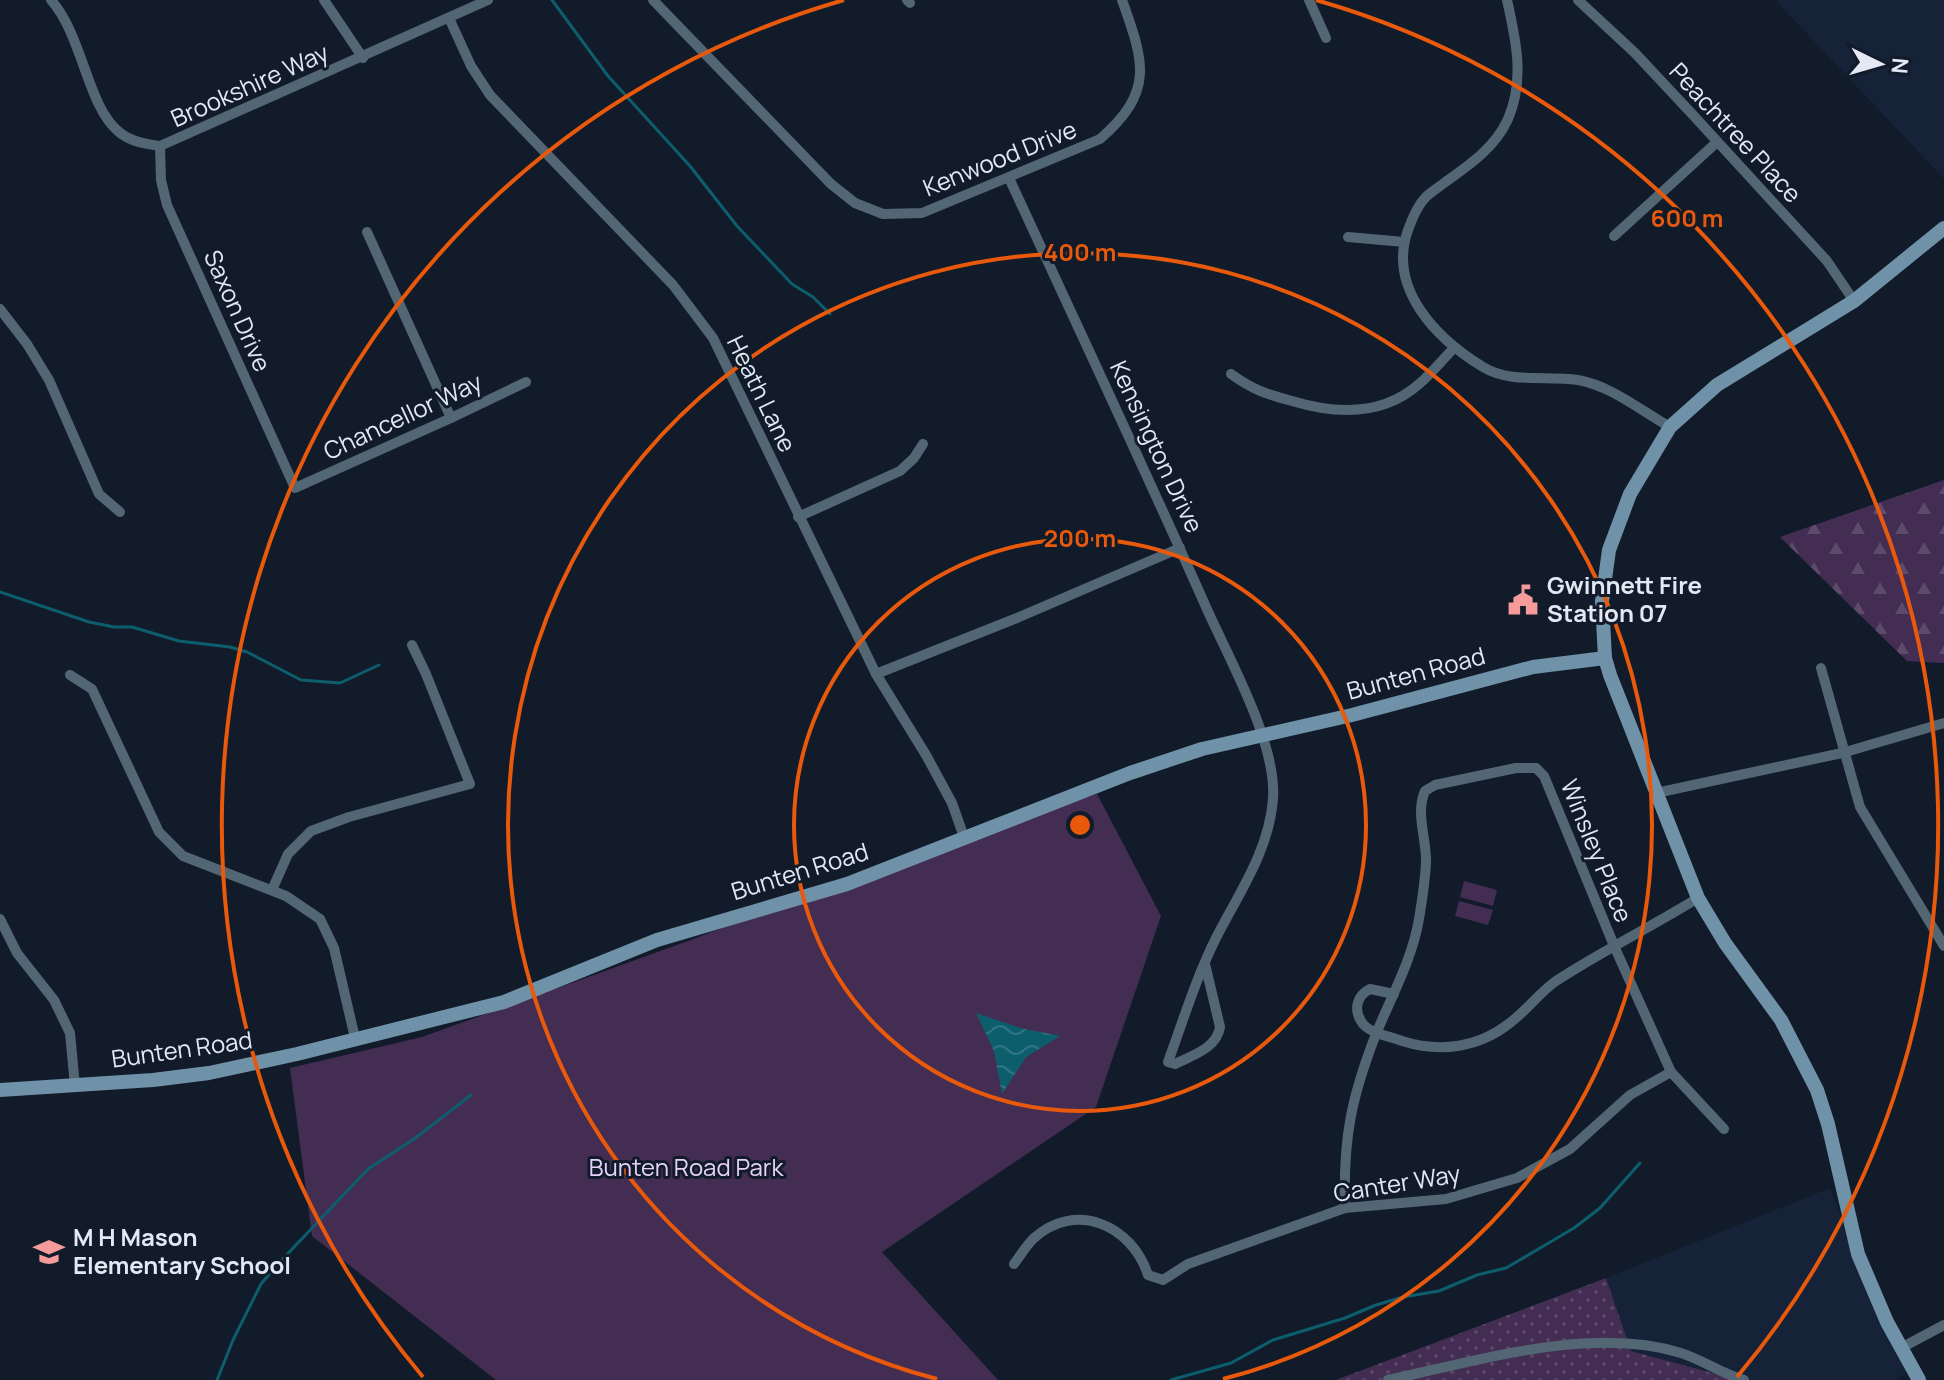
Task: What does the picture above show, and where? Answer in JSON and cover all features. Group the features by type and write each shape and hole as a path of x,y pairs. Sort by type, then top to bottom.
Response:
{"street":[{"name":"Brookshire Way","path":"51,0 68,23 102,112 118,132 136,141 160,146 488,0"},
{"path":"324,0 363,58"},
{"name":"Kenwood Drive","path":"653,0 831,184 855,203 883,214 922,213 1100,139 1122,119 1132,104 1141,69 1136,39 1122,0"},
{"path":"1309,0 1326,38"},
{"path":"1507,0 1519,66 1508,120 1475,162 1425,197 1413,217 1404,242 1403,267 1409,293 1424,316 1454,348 1487,369 1504,376 1581,380 1619,395 1670,427"},
{"name":"Peachtree Place","path":"1578,0 1635,53 1827,261 1854,301"},
{"name":"Heath Lane","path":"449,18 471,66 490,95 673,285 713,338 876,674 952,803 964,837"},
{"path":"1614,236 1716,143"},
{"name":"Saxon Drive","path":"160,146 161,180 167,205 295,488"},
{"name":"Kensington Drive","path":"1009,178 1180,548 1263,735 1273,769 1273,800 1252,875 1205,964 1168,1062 1175,1064 1214,1043 1219,1036 1220,1027 1205,964"},
{"path":"1919,1380 1858,1254 1828,1124 1811,1077 1781,1020 1725,943 1698,898 1605,658 1602,601 1609,550 1630,494 1670,427 1717,385 1854,301 1944,228"},
{"path":"367,232 451,418"},
{"path":"1348,237 1404,242"},
{"path":"0,309 49,380 99,494 120,512"},
{"path":"1231,374 1251,389 1272,396 1323,410 1355,411 1389,401 1417,386 1454,348"},
{"name":"Chancellor Way","path":"295,488 526,382"},
{"path":"798,517 900,471 923,444"},
{"path":"876,674 1180,548"},
{"path":"272,890 288,854 311,831 349,817 470,784 412,645"},
{"name":"Bunten Road","path":"0,1090 185,1077 297,1054 504,1002 657,940 847,884 1130,773 1202,749 1352,715 1533,667 1605,658"},
{"path":"1821,668 1842,753 1860,807 1944,946"},
{"path":"70,675 92,689 159,832 183,856 272,890 320,919 334,948 355,1038"},
{"path":"1656,793 1842,753 1944,723"},
{"name":"Winsley Place","path":"1345,1208 1344,1159 1351,1106 1377,1032 1413,951 1420,915 1426,862 1420,803 1425,791 1435,785 1516,768 1536,768 1544,776 1615,948 1671,1072 1724,1129"},
{"path":"1394,994 1370,989 1362,993 1357,1004 1358,1017 1366,1027 1414,1045 1452,1049 1466,1045 1490,1036 1511,1023 1556,981 1698,898"},
{"path":"0,919 17,953 54,1000 70,1033 75,1086"},
{"name":"Canter Way","path":"1014,1264 1034,1238 1058,1225 1085,1218 1126,1237 1143,1260 1148,1275 1163,1280 1188,1264 1345,1208 1446,1199 1517,1178 1570,1149 1630,1095 1671,1072"},
{"path":"1901,1348 1944,1325"},
{"path":"1388,1380 1584,1342 1630,1343 1682,1353 1744,1380"}],"shaded area":[{"path":"1944,0 1944,179 1777,2"},
{"path":"1830,1188 1865,1279 1913,1369 1895,1380 1739,1380 1631,1351 1606,1278"}],"green space":[{"path":"1944,480 1944,663 1907,661 1780,537"},
{"name":"Bunten Road Park","path":"1097,794 1161,916 1096,1107 882,1252 998,1380 496,1380 312,1236 290,1068 422,1037 902,860"},
{"path":"1464,881 1497,890 1493,906 1460,897"},
{"path":"1459,901 1493,910 1488,925 1455,916"},
{"path":"1606,1278 1631,1351 1739,1380 1336,1380"}],"water":[{"path":"976,1013 1020,1028 1060,1036 1026,1057 1002,1094 994,1051"}],"waterway":[{"path":"552,0 608,76 690,166 737,226 792,284 813,297 830,314"},
{"path":"0,592 89,622 132,627 179,641 230,647 247,652 301,680 340,683 379,665"},
{"path":"217,1380 261,1284 277,1265 368,1169 414,1139 471,1095"},
{"path":"1171,1380 1231,1363 1273,1340 1376,1305 1439,1291 1477,1275 1506,1268 1574,1228 1600,1208 1640,1163"}],"place":[{"name":"Gwinnett Fire Station 07","path":"1523,600"},
{"name":"M H Mason Elementary School","path":"49,1252"}]}
